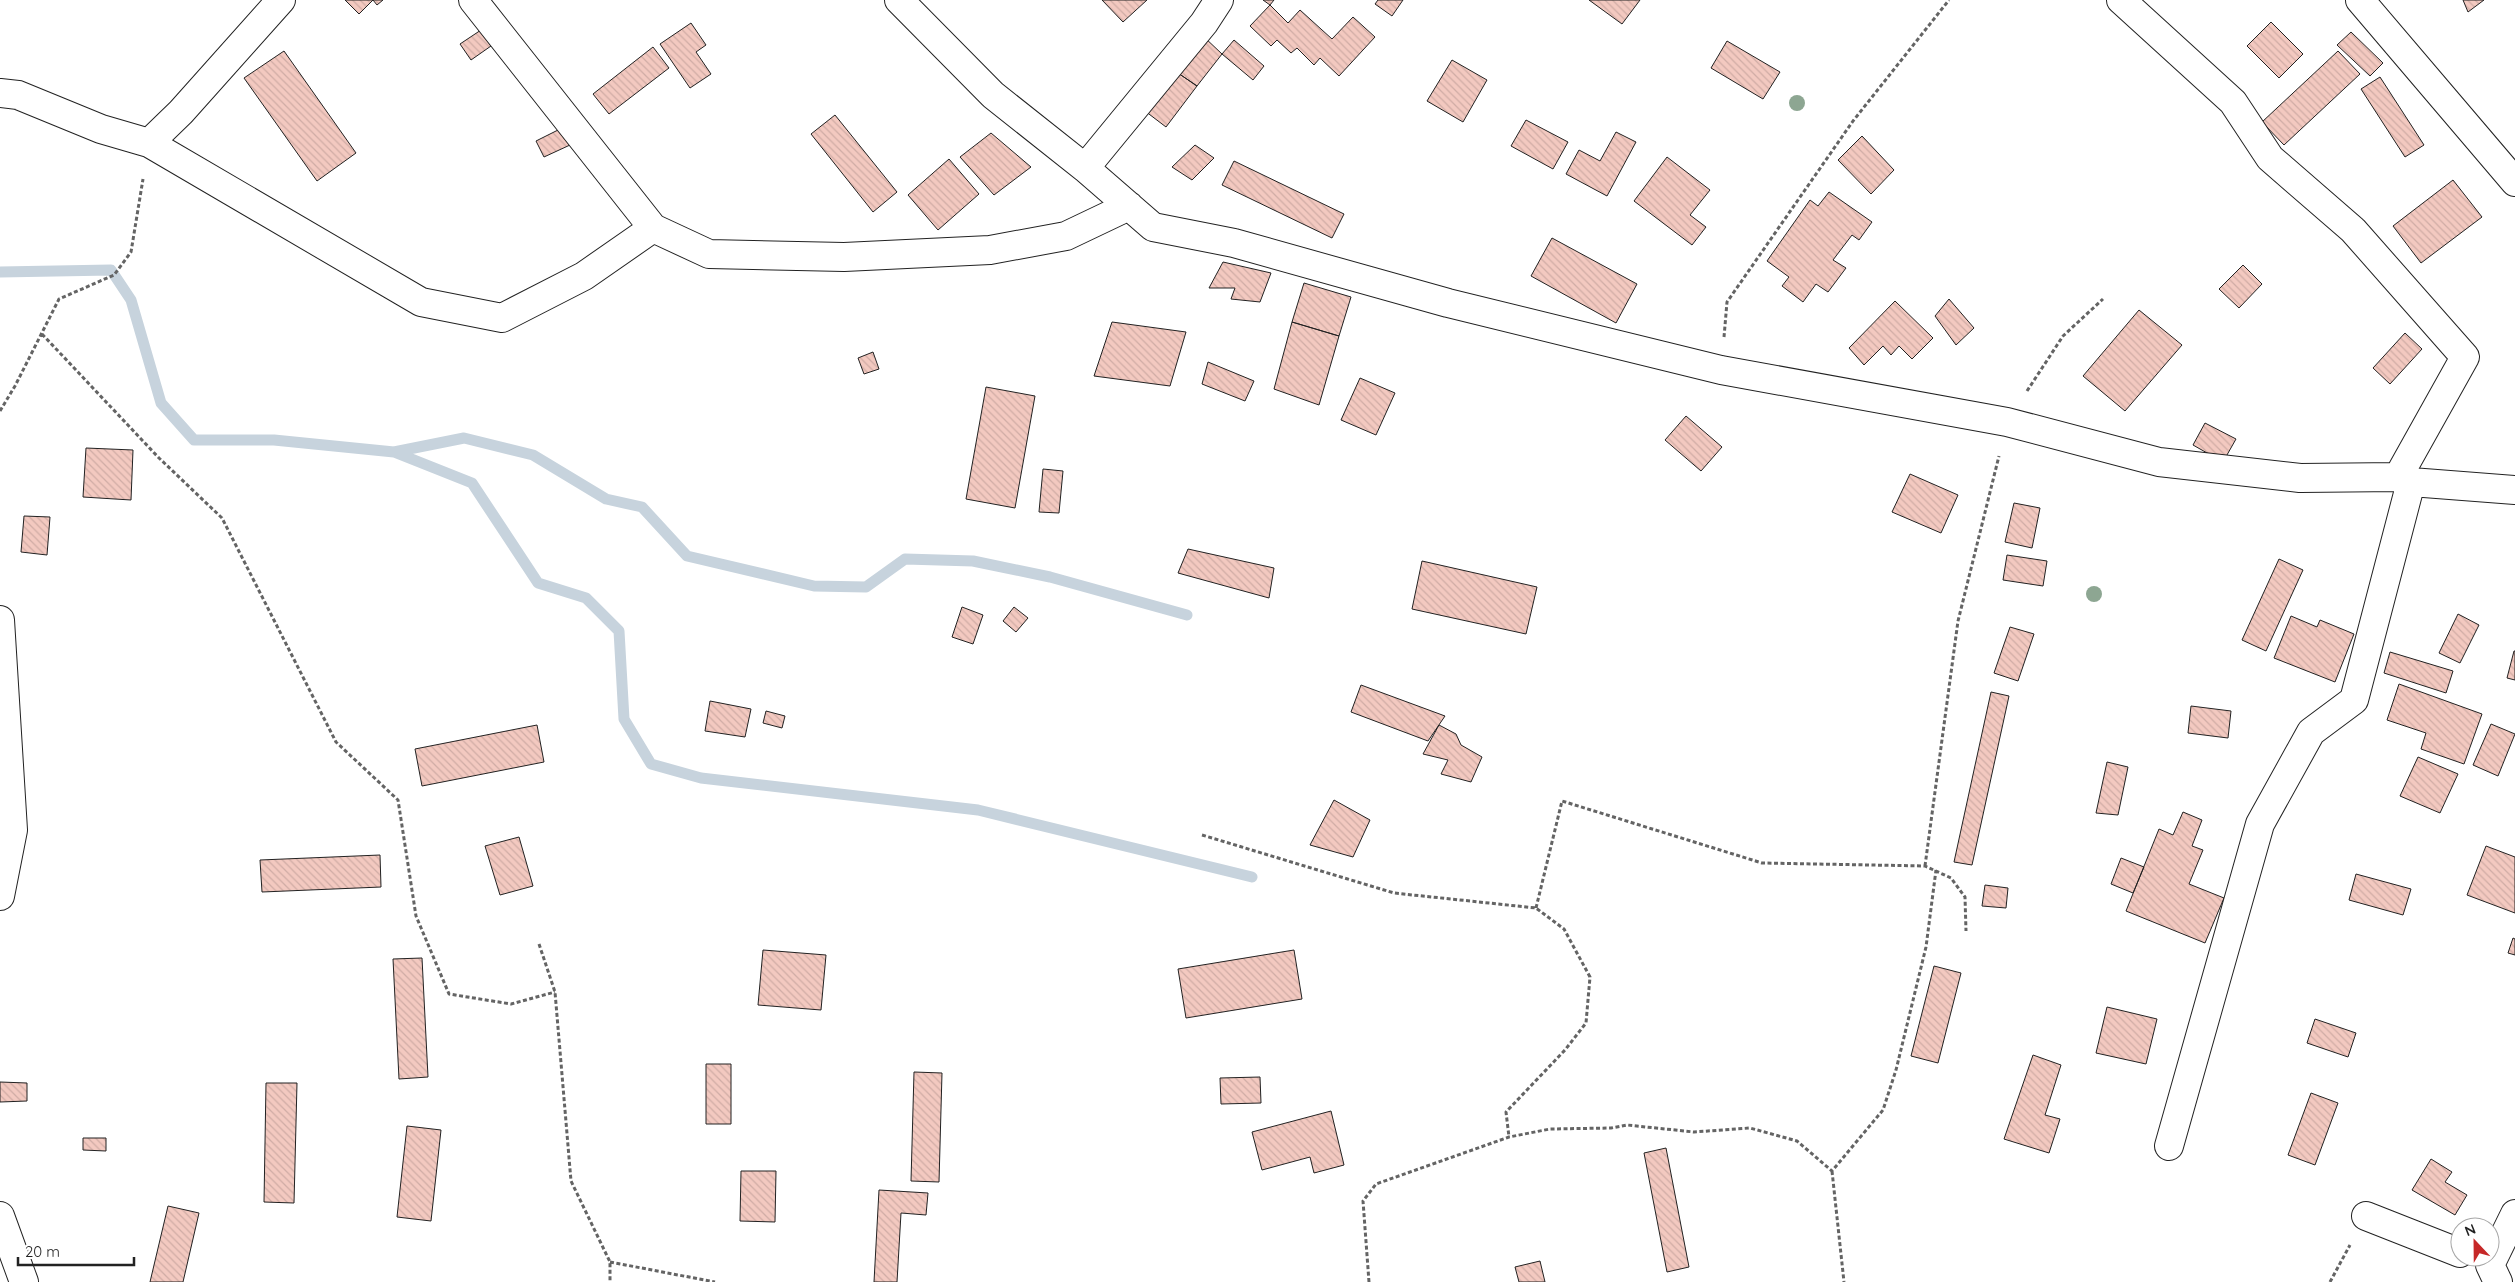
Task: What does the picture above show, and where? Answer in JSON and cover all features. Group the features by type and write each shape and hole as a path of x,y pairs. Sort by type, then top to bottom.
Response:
{"street":[{"path":"149,144 181,112 281,0"},
{"path":"473,0 653,228 709,254 844,257 990,250 1066,236 1129,206"},
{"path":"899,0 993,95 1085,168 1153,227 1234,244 1448,303 1721,370 2007,422 2158,462 2300,478 2404,480 2515,490"},
{"path":"1085,168 1204,23 1218,0"},
{"path":"2121,0 2233,102 2270,158 2353,230 2465,357 2404,480 2354,700 2311,732 2260,824 2169,1146"},
{"path":"2360,0 2515,182"},
{"path":"0,93 18,95 101,129 149,144 421,302 502,318 584,276 653,228"},
{"path":"0,620 13,830 0,896"},
{"path":"2493,1269 2515,1214"},
{"path":"0,1216 24,1282"},
{"path":"2366,1216 2450,1250"}],"path":[{"path":"1721,370 1727,302 1853,121 1948,0"},
{"path":"0,411 59,299 114,275 131,252 149,144"},
{"path":"1925,866 1958,621 2007,422 2063,336 2103,299"},
{"path":"42,334 159,458 222,518 336,742 398,800 416,916 449,994 511,1004 555,992"},
{"path":"1536,908 1562,801 1762,863 1925,866 1951,878 1965,897 1966,931"},
{"path":"1202,835 1394,893 1536,908 1564,929 1590,977 1586,1023 1566,1050 1506,1112 1509,1137"},
{"path":"1832,1171 1883,1110 1896,1070 1926,947 1936,870"},
{"path":"539,944 555,992 571,1181 610,1262 610,1282"},
{"path":"1370,1282 1363,1201 1376,1184 1509,1137 1550,1129 1611,1128 1627,1125 1694,1132 1750,1128 1797,1141 1832,1171 1844,1282"},
{"path":"2330,1282 2366,1216"},
{"path":"610,1262 715,1282"}],"building":[{"path":"345,0 373,0 359,14"},
{"path":"373,0 383,0 377,5"},
{"path":"1102,0 1147,0 1123,22"},
{"path":"1263,0 1274,0 1270,5"},
{"path":"1378,0 1403,0 1392,16 1375,4"},
{"path":"1589,0 1640,0 1622,24"},
{"path":"2463,0 2484,0 2468,12"},
{"path":"1270,5 1288,23 1300,10 1332,39 1353,17 1375,37 1339,76 1320,58 1314,65 1297,48 1291,53 1277,40 1271,46 1250,26"},
{"path":"2271,22 2303,54 2279,78 2247,46"},
{"path":"691,23 706,45 696,52 711,74 690,88 660,44"},
{"path":"481,30 491,46 471,60 460,44"},
{"path":"2351,32 2383,63 2370,76 2337,45"},
{"path":"1203,36 1222,54 1197,86 1175,71"},
{"path":"1234,40 1264,66 1253,80 1222,54"},
{"path":"1727,41 1780,72 1763,99 1711,68"},
{"path":"653,47 669,68 609,114 593,94"},
{"path":"284,51 356,153 317,181 244,78"},
{"path":"2338,51 2360,74 2284,145 2262,122"},
{"path":"1452,60 1487,80 1463,122 1427,101"},
{"path":"1175,71 1197,86 1166,127 1145,111"},
{"path":"2380,77 2424,145 2405,157 2361,89"},
{"path":"835,115 897,192 873,212 811,134"},
{"path":"1526,120 1568,142 1553,169 1511,146"},
{"path":"562,128 570,145 544,157 536,141"},
{"path":"1616,132 1636,142 1607,196 1566,174 1579,150 1600,161"},
{"path":"991,133 1031,167 994,195 960,157"},
{"path":"1862,136 1894,170 1871,194 1838,160"},
{"path":"1195,145 1214,158 1192,180 1172,167"},
{"path":"1667,157 1710,190 1690,215 1706,227 1692,245 1634,201"},
{"path":"949,159 979,194 938,230 908,195"},
{"path":"1234,161 1344,214 1332,238 1222,185"},
{"path":"2453,180 2482,217 2421,263 2393,226"},
{"path":"1829,192 1872,222 1859,240 1852,235 1833,260 1846,268 1828,292 1816,284 1803,302 1782,286 1789,277 1767,261 1810,200 1818,206"},
{"path":"1552,238 1637,284 1616,323 1531,276"},
{"path":"1223,262 1271,273 1260,302 1231,299 1235,288 1209,288"},
{"path":"2243,265 2262,284 2239,308 2219,289"},
{"path":"1304,283 1351,297 1339,336 1292,322"},
{"path":"1949,299 1974,328 1956,345 1935,316"},
{"path":"1895,301 1933,338 1912,359 1899,346 1891,355 1883,346 1864,365 1849,348"},
{"path":"2139,310 2182,345 2125,411 2083,376"},
{"path":"1112,322 1186,332 1170,386 1094,376"},
{"path":"1292,322 1339,336 1319,405 1274,389"},
{"path":"2405,333 2422,349 2390,384 2373,368"},
{"path":"873,352 879,369 864,374 858,358"},
{"path":"1208,362 1254,381 1245,401 1202,384"},
{"path":"1360,378 1395,393 1376,435 1341,420"},
{"path":"986,387 1035,396 1015,508 966,499"},
{"path":"1686,416 1722,447 1701,471 1665,440"},
{"path":"2205,423 2236,439 2223,462 2193,445"},
{"path":"86,448 133,450 131,500 83,497"},
{"path":"1043,469 1063,471 1059,513 1039,512"},
{"path":"1910,474 1958,495 1941,533 1892,512"},
{"path":"2014,503 2040,508 2032,548 2005,542"},
{"path":"24,516 50,517 47,555 21,552"},
{"path":"1188,549 1274,568 1269,598 1178,573"},
{"path":"2007,555 2047,561 2043,586 2003,580"},
{"path":"2279,559 2303,570 2266,651 2242,640"},
{"path":"1422,561 1537,587 1526,634 1412,609"},
{"path":"962,607 983,615 973,644 952,637"},
{"path":"1014,607 1028,618 1016,632 1003,621"},
{"path":"2458,614 2479,625 2460,663 2439,653"},
{"path":"2291,616 2317,627 2320,620 2354,634 2335,682 2274,658"},
{"path":"2010,627 2034,634 2018,681 1994,673"},
{"path":"2515,651 2515,680 2507,678"},
{"path":"2390,652 2453,671 2446,693 2384,673"},
{"path":"2399,684 2482,714 2464,764 2421,749 2426,733 2387,720"},
{"path":"1361,685 1445,716 1428,741 1351,712"},
{"path":"1991,692 2009,696 1972,865 1954,862"},
{"path":"710,701 751,709 745,737 705,731"},
{"path":"2191,706 2231,711 2228,738 2188,733"},
{"path":"766,711 785,716 782,728 763,723"},
{"path":"2491,724 2515,734 2498,776 2473,765"},
{"path":"537,725 544,762 422,786 415,749"},
{"path":"1439,725 1456,734 1461,745 1482,757 1471,782 1441,774 1448,760 1423,754"},
{"path":"2418,757 2458,774 2440,813 2400,796"},
{"path":"2107,762 2128,767 2118,815 2096,813"},
{"path":"1334,800 1370,820 1353,857 1310,845"},
{"path":"2183,812 2202,820 2192,846 2203,850 2189,884 2224,898 2205,943 2126,911 2159,829 2173,835"},
{"path":"519,837 533,886 500,895 485,846"},
{"path":"2486,846 2515,857 2515,913 2467,895"},
{"path":"380,855 381,887 262,892 260,860"},
{"path":"2121,858 2144,867 2133,893 2111,884"},
{"path":"2356,874 2411,889 2403,915 2349,900"},
{"path":"1985,885 2008,888 2006,908 1982,906"},
{"path":"2513,938 2515,939 2515,955 2508,953"},
{"path":"763,950 826,955 821,1010 758,1005"},
{"path":"1294,950 1302,999 1186,1018 1178,969"},
{"path":"422,958 428,1077 399,1079 393,959"},
{"path":"1934,966 1961,973 1938,1063 1911,1056"},
{"path":"2107,1007 2157,1019 2146,1064 2096,1053"},
{"path":"2315,1019 2356,1033 2348,1057 2307,1043"},
{"path":"2033,1055 2061,1065 2045,1115 2060,1119 2049,1153 2004,1139"},
{"path":"706,1064 731,1064 731,1124 706,1124"},
{"path":"914,1072 942,1073 939,1182 911,1181"},
{"path":"1260,1077 1261,1103 1221,1104 1220,1078"},
{"path":"0,1082 27,1083 27,1101 0,1102"},
{"path":"266,1083 297,1083 294,1203 264,1202"},
{"path":"2311,1093 2338,1103 2315,1165 2288,1155"},
{"path":"1331,1111 1344,1165 1314,1173 1310,1157 1262,1170 1252,1132"},
{"path":"407,1126 441,1130 431,1221 397,1217"},
{"path":"83,1138 106,1138 106,1151 83,1150"},
{"path":"1666,1148 1689,1267 1667,1272 1644,1153"},
{"path":"2431,1159 2452,1172 2445,1182 2467,1195 2455,1215 2412,1190"},
{"path":"741,1171 776,1171 775,1222 740,1221"},
{"path":"879,1190 928,1193 926,1215 901,1213 897,1282 874,1282"},
{"path":"168,1206 199,1213 183,1282 150,1282"},
{"path":"1540,1261 1545,1282 1519,1282 1515,1267"}],"waterway":[{"path":"0,272 111,270 131,300 161,403 194,440 274,440 394,452 464,438 533,455 606,499 642,507 687,556 814,586 866,587 905,559 973,561 1050,577 1187,615"},
{"path":"394,452 472,483 538,583 586,598 619,631 624,719 651,764 701,778 978,810 1252,877"}]}
